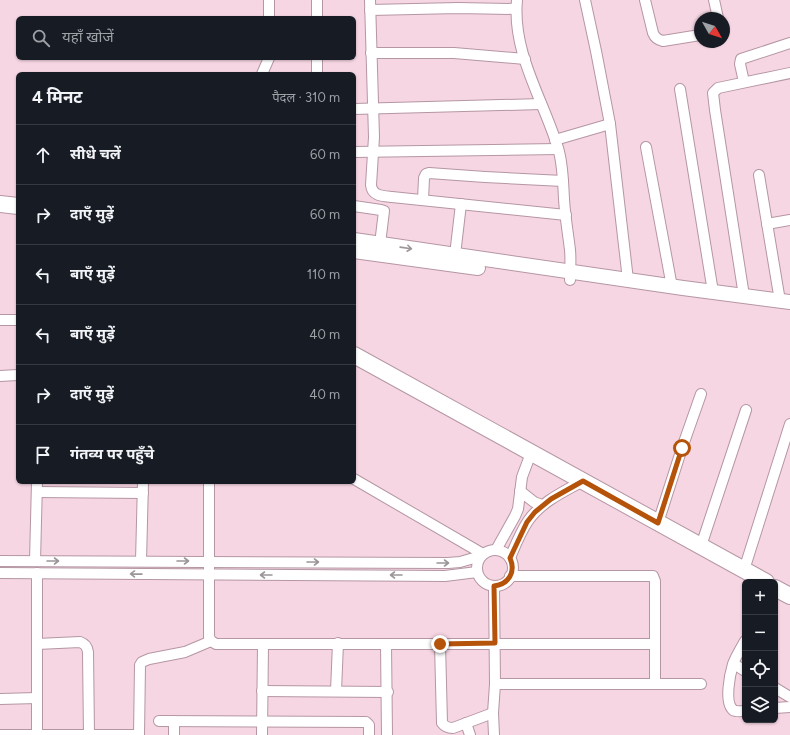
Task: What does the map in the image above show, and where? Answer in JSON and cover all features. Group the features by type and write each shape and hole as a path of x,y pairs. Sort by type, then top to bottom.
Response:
{"main road":[{"path":"0,204 16,206"},
{"path":"356,356 759,579"},
{"path":"778,590 790,596"}],"street":[{"path":"269,0 269,16"},
{"path":"317,0 317,16"},
{"path":"370,0 372,108 374,130 371,190 378,195 566,215"},
{"path":"585,0 610,124 628,280"},
{"path":"645,0 653,33 659,40 663,41 694,36"},
{"path":"714,0 717,12"},
{"path":"370,10 516,5 516,24 519,41 531,79 557,144 563,181 570,252 570,276"},
{"path":"744,82 740,64 741,59 790,43"},
{"path":"371,53 454,53 525,58"},
{"path":"263,72 268,60"},
{"path":"317,60 318,72"},
{"path":"744,296 713,93 718,88 790,74"},
{"path":"680,89 713,292"},
{"path":"356,109 541,104"},
{"path":"356,152 557,144 610,124"},
{"path":"646,147 672,287"},
{"path":"423,200 424,178 426,174 429,173 563,181"},
{"path":"759,175 767,224 787,304"},
{"path":"455,255 461,204"},
{"path":"356,206 384,211 380,244"},
{"path":"767,224 790,220"},
{"path":"356,240 455,255 570,276 628,280 744,296 787,304"},
{"path":"356,251 570,276 787,304"},
{"path":"0,320 16,320"},
{"path":"0,376 16,376"},
{"path":"658,523 701,394"},
{"path":"701,546 746,410"},
{"path":"744,570 790,424"},
{"path":"496,550 516,516 522,477 531,453"},
{"path":"356,480 482,555"},
{"path":"510,558 527,522 542,505 583,481"},
{"path":"142,561 143,484"},
{"path":"209,484 209,636 216,644 655,644"},
{"path":"35,561 37,487 92,487 143,493"},
{"path":"520,491 534,502 542,505"},
{"path":"0,561 448,563 465,561 482,555 490,550 496,550 501,551 510,558 513,569 510,576 504,583 494,586 483,582 477,572 477,566 482,555"},
{"path":"0,573 446,576 477,572"},
{"path":"37,573 37,735"},
{"path":"510,576 653,576 655,581 655,684"},
{"path":"494,586 494,735"},
{"path":"0,735 139,735 140,665 142,662 148,659 185,652 211,640"},
{"path":"37,644 80,642 87,647 89,735"},
{"path":"262,735 263,644"},
{"path":"336,691 338,644"},
{"path":"386,644 388,692 387,735"},
{"path":"440,644 442,722 444,726 453,728 493,713"},
{"path":"742,647 734,664 729,683 729,704 733,710 742,711"},
{"path":"734,664 742,669"},
{"path":"495,684 700,684"},
{"path":"778,690 790,697"},
{"path":"262,691 388,692"},
{"path":"0,699 37,698"},
{"path":"778,708 790,707"},
{"path":"159,721 366,722 369,725 369,735"},
{"path":"174,721 174,735"},
{"path":"466,723 470,735"}],"route":[{"path":"440,644 495,643 494,586 504,583 512,574 513,569 510,558 520,535 527,522 542,505 583,481 658,523 682,448"}]}
